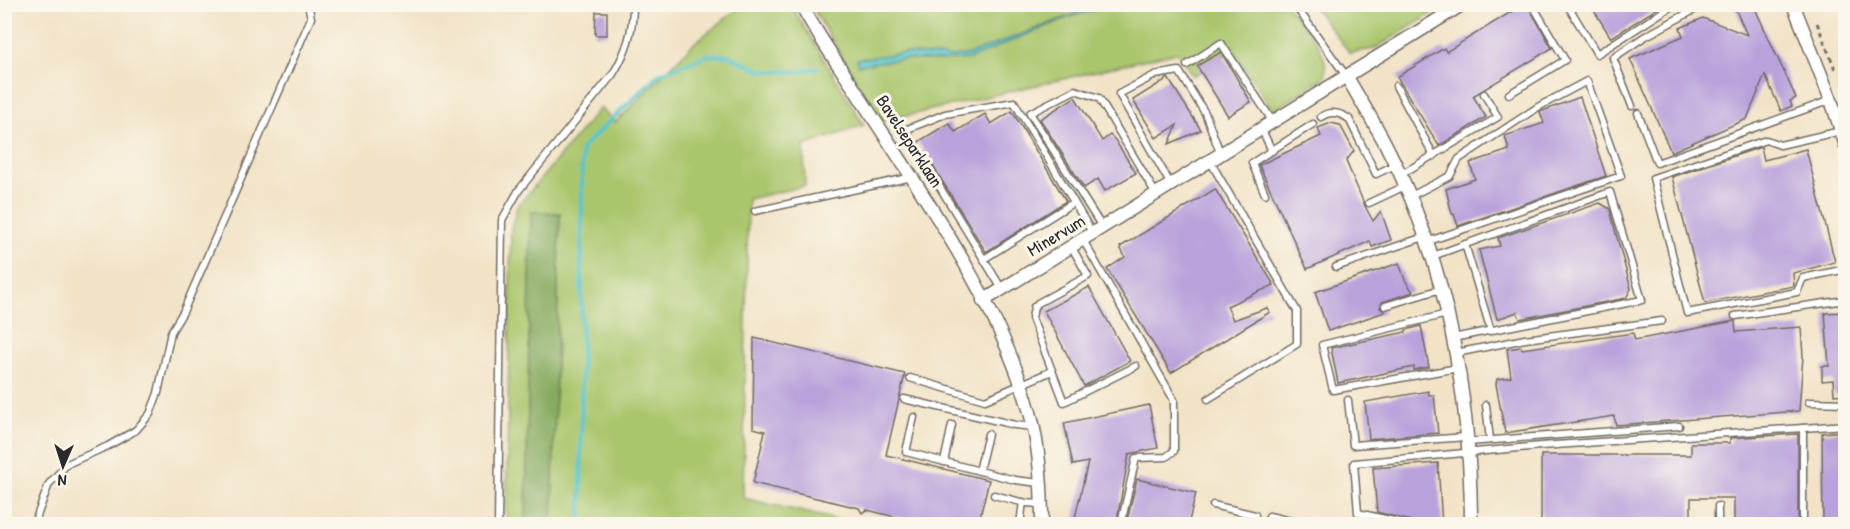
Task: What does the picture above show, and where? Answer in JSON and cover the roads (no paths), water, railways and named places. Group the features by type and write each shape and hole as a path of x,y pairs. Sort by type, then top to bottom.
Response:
{"street":[{"name":"Bavelseparklaan","path":"801,4 945,229 983,300"},
{"name":"Minervum","path":"983,300 1463,4"},
{"path":"1793,4 1831,100 1845,146"},
{"path":"1347,77 1402,181 1441,290 1458,368 1468,444 1471,525"},
{"path":"983,300 1021,386 1033,427 1042,504 1042,525"}],"lane":[{"path":"34,525 49,484 67,464 108,446 136,430 150,414 158,393 171,333 183,312 311,18 308,4"},
{"path":"498,525 502,220 519,190 613,74 626,54 633,29 633,4"},
{"path":"1294,4 1347,77"},
{"path":"1509,94 1565,60 1532,4"},
{"path":"1567,4 1597,54 1675,4"},
{"path":"1632,106 1613,58 1644,37 1705,4"},
{"path":"1187,65 1221,44 1268,126 1272,151"},
{"path":"1172,185 1119,94 1155,75 1179,71 1205,113 1216,158 1297,311 1297,344 1208,399"},
{"path":"1321,117 1324,114 1342,114 1349,119 1376,174 1402,181 1450,176 1459,159 1538,107 1587,81 1621,176 1336,267"},
{"path":"1396,86 1434,156"},
{"path":"1120,525 1136,458 1166,458 1174,451 1174,400 1030,113 1075,90 1099,98 1156,194"},
{"path":"1369,203 1434,156 1498,117 1484,94"},
{"path":"1638,113 1657,163 1831,100"},
{"path":"1002,289 905,130 945,114 1014,102 1092,234"},
{"path":"1265,194 1252,163 1313,124"},
{"path":"1841,131 1780,145 1766,140 1653,178 1687,313 1797,292 1803,278 1845,269"},
{"path":"755,211 912,177"},
{"path":"1430,256 1610,192 1642,300 1452,338"},
{"path":"984,259 1074,202"},
{"path":"1465,244 1491,331"},
{"path":"1071,246 1088,276 1038,303 1032,311 1032,318 1064,402 1136,366"},
{"path":"1385,306 1441,290"},
{"path":"1735,316 1845,300"},
{"path":"1447,314 1322,345 1333,390 1458,368"},
{"path":"1455,353 1525,339 1662,321"},
{"path":"910,378 985,400 1052,372"},
{"path":"904,399 1015,425 1033,427"},
{"path":"1348,400 1353,445 1468,444 1845,425"},
{"path":"1809,402 1845,404"},
{"path":"1486,405 1490,440"},
{"path":"914,417 906,452 979,471 1040,483"},
{"path":"944,462 952,425"},
{"path":"1407,525 1358,513 1354,464 1490,440 1679,426"},
{"path":"1803,428 1803,525"},
{"path":"979,471 987,434"},
{"path":"994,495 1042,504"},
{"path":"1020,525 1023,502"},
{"path":"1213,505 1255,515 1252,525"},
{"path":"1718,506 1718,525"},
{"path":"1268,525 1269,516 1304,525"}],"water":[{"path":"1098,5 1117,5 1069,17 969,59 940,61 904,59 858,65 857,59 903,53 953,57 970,54"}],"waterway":[{"path":"581,524 582,148 659,74 708,55 730,56 761,71 796,72 817,68"}]}
